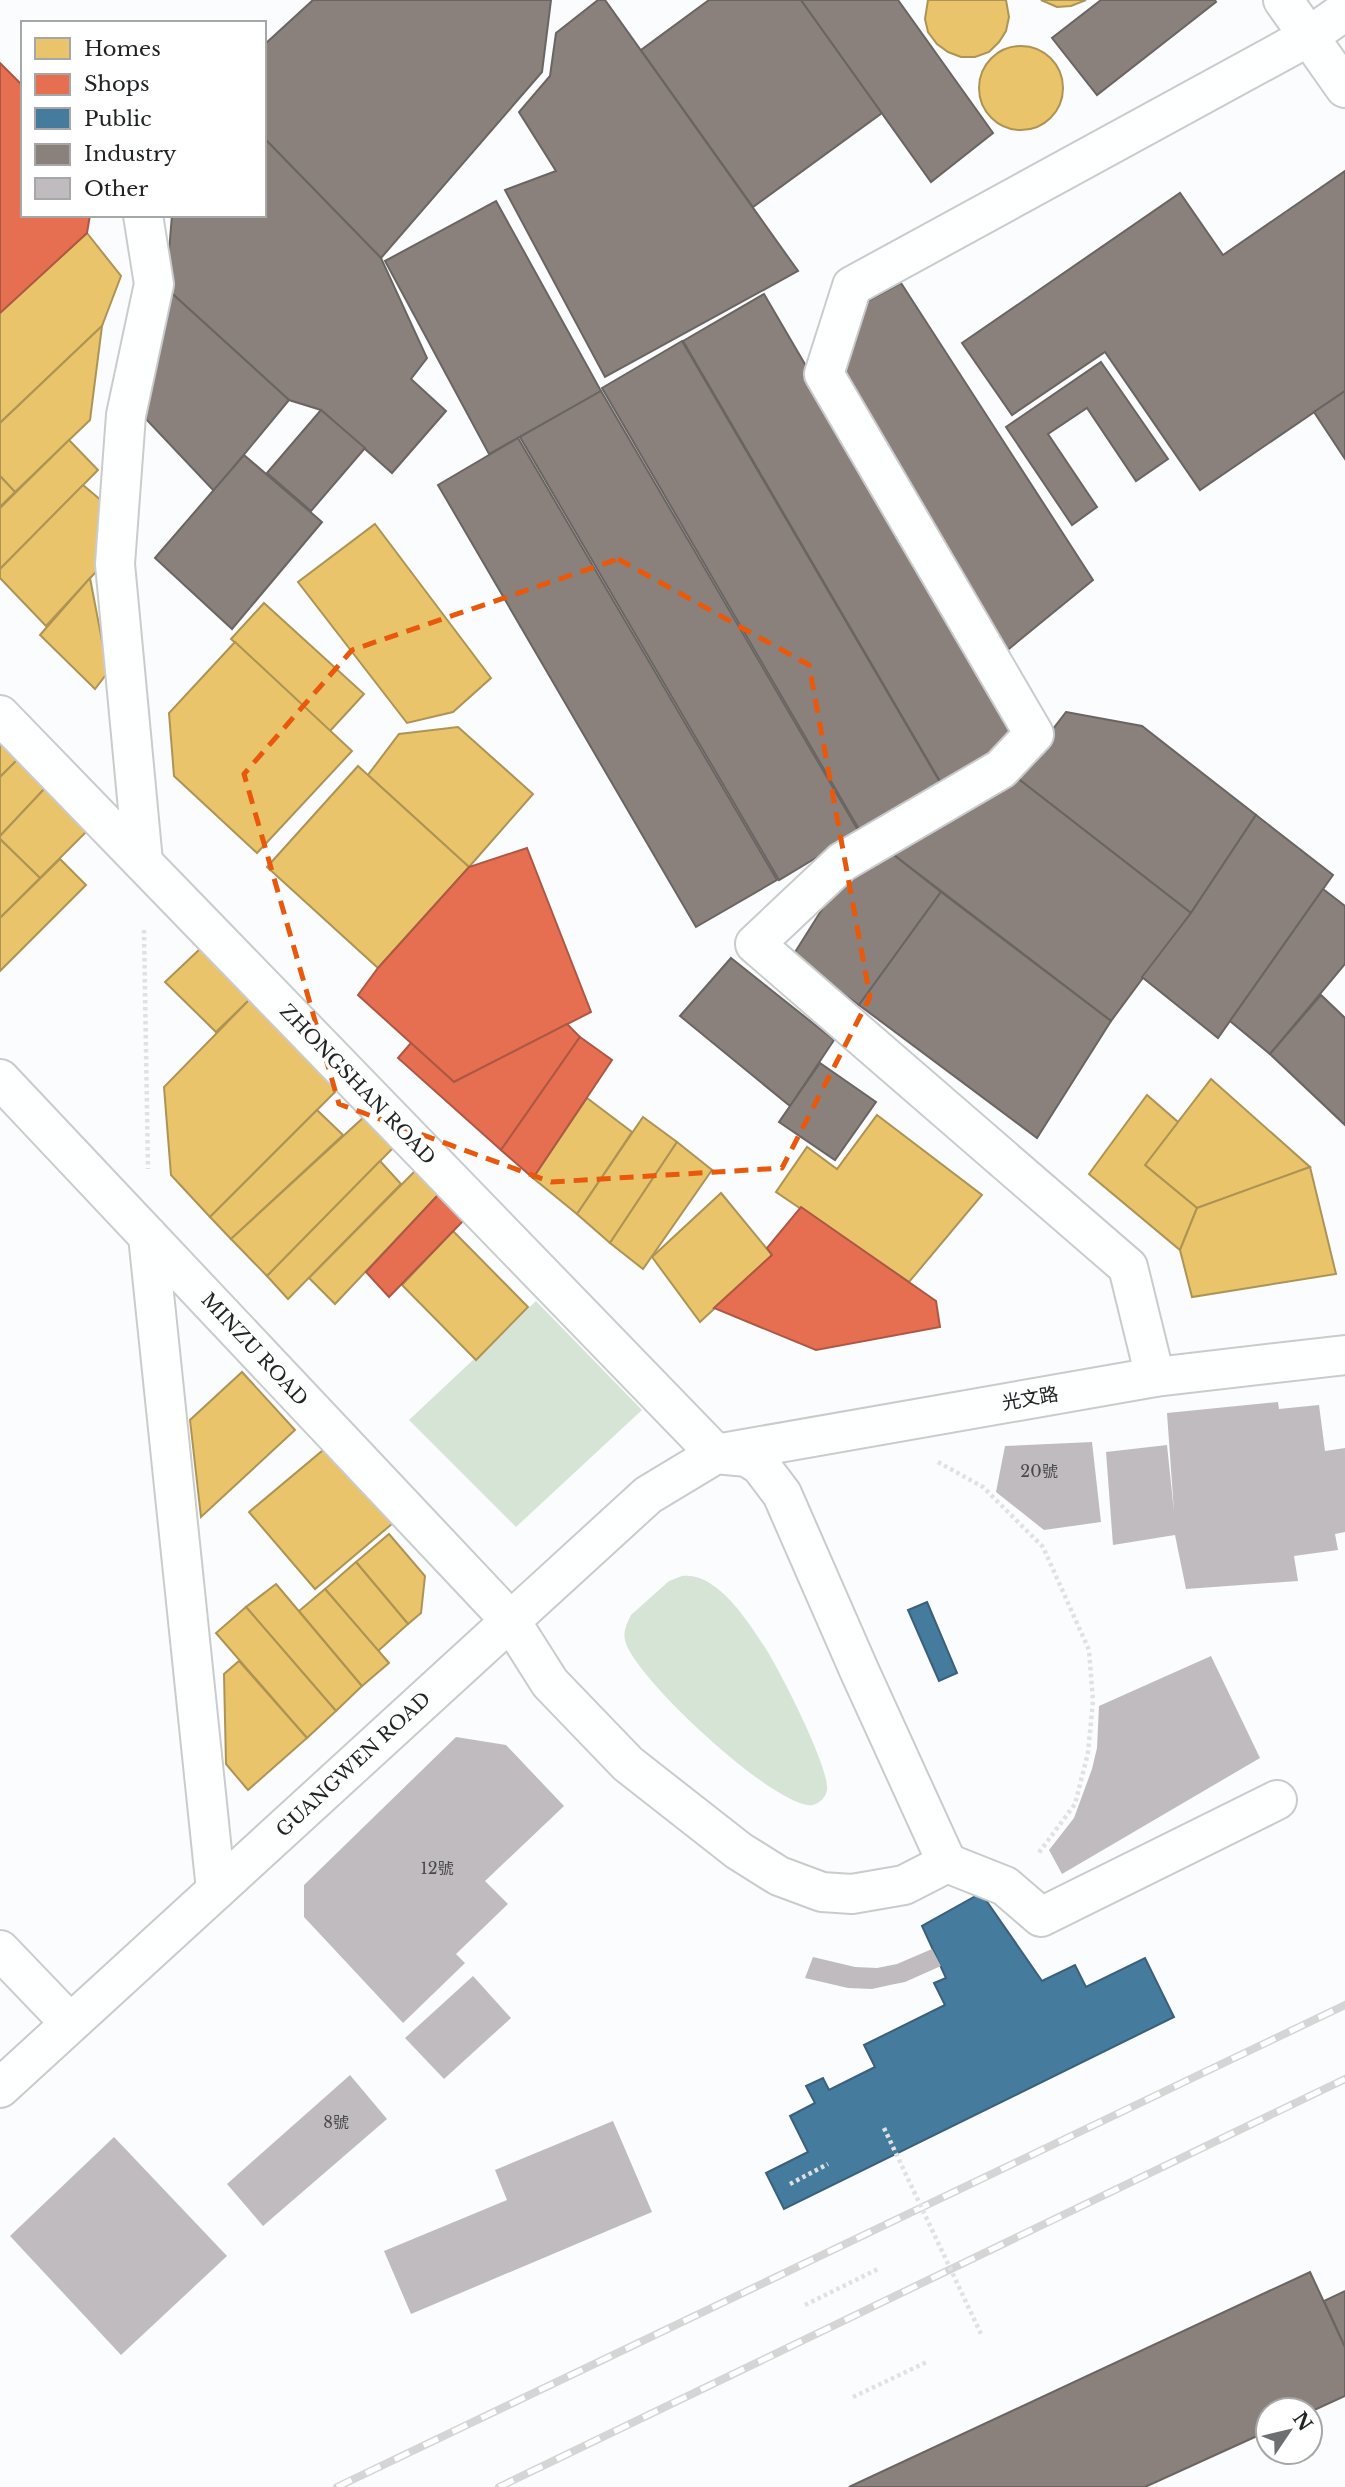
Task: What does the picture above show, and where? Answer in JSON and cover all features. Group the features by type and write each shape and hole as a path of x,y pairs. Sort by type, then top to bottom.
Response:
{"street":[{"path":"1283,0 1345,88"},
{"path":"1155,1377 1128,1267 755,944 842,862 1001,769 1034,734 824,374 852,286 1308,37 1345,11"},
{"path":"143,217 154,284 126,415 115,564 143,862"},
{"name":"ZHONGSHAN ROAD","path":"0,715 716,1454"},
{"name":"MINZU ROAD","path":"0,1079 510,1620 550,1683 628,1764 739,1851 779,1876 822,1892 852,1894 904,1885 947,1863"},
{"path":"148,1236 216,1889"},
{"name":"光文路","path":"716,1454 1155,1377 1345,1355"},
{"path":"716,1454 747,1457 760,1465 782,1494 947,1863 1004,1886 1041,1917 1277,1800"},
{"name":"GUANGWEN ROAD","path":"0,2088 648,1495 716,1454"},
{"path":"0,1950 70,2023"}],"path":[{"path":"143,862 148,1236"},
{"path":"932,1459 983,1487 1043,1547 1089,1650 1093,1701 1088,1753 1074,1804 1041,1851 1004,1886"},
{"path":"884,2129 982,2336"},
{"path":"790,2184 828,2164"},
{"path":"805,2305 880,2269"},
{"path":"853,2398 927,2362"}],"highlighted area":[{"path":"618,559 809,665 870,997 782,1168 551,1182 339,1104 244,774 352,650"}],"green space":[{"path":"536,1301 642,1410 516,1527 409,1420"},
{"path":"682,1576 695,1577 719,1590 741,1613 766,1649 792,1697 821,1762 827,1790 818,1803 813,1805 795,1801 740,1765 678,1710 634,1658 625,1640 631,1615 669,1581"}],"building: Homes":[{"path":"928,0 1006,0 1009,17 1006,31 989,52 975,57 961,57 948,52 937,44 928,32 925,19"},
{"path":"1041,0 1086,0 1071,6 1057,7"},
{"path":"1021,46 1037,49 1051,58 1060,72 1063,88 1060,104 1051,118 1037,127 1021,130 1005,127 991,118 982,104 979,88 982,72 991,58 1005,49"},
{"path":"87,233 121,276 102,326 0,423 0,313"},
{"path":"102,326 90,420 15,492 0,476 0,423"},
{"path":"69,440 98,470 0,569 0,508"},
{"path":"0,476 15,492 0,507"},
{"path":"83,485 103,502 105,562 46,626 0,578 0,569"},
{"path":"375,524 491,678 453,712 407,723 298,582"},
{"path":"90,578 108,672 95,689 40,635"},
{"path":"264,603 364,694 330,731 231,639"},
{"path":"235,642 352,751 257,853 174,776 169,713"},
{"path":"458,727 533,794 469,867 368,775 399,734"},
{"path":"0,739 19,758 0,777"},
{"path":"19,758 46,787 0,836 0,777"},
{"path":"358,766 469,867 378,968 267,867"},
{"path":"46,787 88,830 40,878 0,836"},
{"path":"0,839 40,878 0,918"},
{"path":"60,859 86,885 0,971 0,918"},
{"path":"201,948 250,999 216,1032 165,982"},
{"path":"250,999 338,1089 210,1217 171,1175 164,1087"},
{"path":"1211,1079 1310,1167 1197,1208 1145,1165"},
{"path":"1147,1095 1178,1122 1145,1165 1197,1208 1180,1250 1089,1174"},
{"path":"587,1098 632,1132 577,1214 533,1178"},
{"path":"317,1110 343,1135 231,1239 210,1217"},
{"path":"877,1115 982,1195 909,1282 776,1192 807,1147 837,1169"},
{"path":"364,1117 393,1148 267,1276 231,1239"},
{"path":"643,1117 677,1142 610,1243 577,1214"},
{"path":"677,1142 712,1170 643,1269 610,1243"},
{"path":"380,1161 401,1184 288,1299 267,1276"},
{"path":"1310,1167 1336,1274 1192,1297 1180,1250 1197,1208"},
{"path":"415,1171 438,1195 335,1304 309,1278"},
{"path":"721,1193 772,1255 700,1322 652,1257"},
{"path":"453,1231 528,1307 476,1360 402,1285"},
{"path":"242,1372 295,1430 201,1517 190,1420"},
{"path":"328,1446 393,1523 315,1589 249,1512"},
{"path":"389,1534 425,1576 421,1613 408,1624 356,1562"},
{"path":"356,1562 408,1624 378,1651 325,1589"},
{"path":"276,1584 362,1686 336,1711 246,1607"},
{"path":"325,1589 389,1663 362,1686 299,1611"},
{"path":"246,1607 336,1711 307,1738 216,1633"},
{"path":"239,1661 307,1738 248,1790 226,1764 224,1674"}],"building: Shops":[{"path":"0,63 21,84 21,217 90,217 87,233 0,313"},
{"path":"527,848 591,1012 454,1082 358,995 378,968 469,867"},
{"path":"567,1024 580,1037 501,1150 398,1058 411,1043 454,1082"},
{"path":"580,1037 612,1060 533,1178 501,1150"},
{"path":"438,1195 463,1221 389,1297 366,1272"},
{"path":"801,1207 936,1301 940,1327 816,1350 714,1308 772,1255 767,1248"}],"building: Public":[{"path":"927,1602 957,1673 939,1681 908,1610"},
{"path":"981,1893 1042,1981 1075,1965 1086,1987 1145,1958 1174,2017 784,2209 766,2173 808,2152 790,2116 815,2103 806,2086 823,2078 829,2090 875,2067 864,2045 945,2005 934,1983 946,1978 922,1926"}],"building: Industry":[{"path":"313,0 551,0 542,72 381,258 266,140 266,43"},
{"path":"598,0 605,0 798,271 605,377 505,190 556,171 519,112 550,76 556,33"},
{"path":"709,0 801,0 882,113 753,207 641,50"},
{"path":"801,0 898,0 993,133 931,182"},
{"path":"1101,0 1216,2 1097,95 1052,38"},
{"path":"266,140 381,258 427,358 411,379 446,411 392,473 321,410 289,400 166,288 172,217 266,217"},
{"path":"1345,171 1345,391 1200,490 1105,352 1012,415 962,343 1180,193 1223,255"},
{"path":"496,201 601,391 489,454 385,261"},
{"path":"901,283 1093,580 999,657 838,386 860,305"},
{"path":"166,288 289,400 214,491 144,417"},
{"path":"764,294 1022,736 941,783 683,341"},
{"path":"682,341 941,784 860,831 602,388"},
{"path":"1101,362 1168,459 1136,481 1087,408 1048,434 1097,507 1072,525 1006,427"},
{"path":"601,391 859,832 779,880 520,437"},
{"path":"1345,391 1345,459 1314,412"},
{"path":"321,410 365,448 311,511 267,473"},
{"path":"518,438 777,880 696,927 438,485"},
{"path":"244,455 322,522 232,629 155,558"},
{"path":"1066,712 1142,726 1256,815 1191,913 1016,777"},
{"path":"1016,777 1191,913 1111,1021 890,852"},
{"path":"1256,815 1333,875 1218,1038 1142,977 1191,913"},
{"path":"890,852 941,892 859,1005 792,957 848,868"},
{"path":"1323,889 1345,906 1345,964 1270,1054 1230,1021"},
{"path":"941,892 1111,1021 1037,1138 859,1005"},
{"path":"731,958 834,1040 790,1106 680,1016"},
{"path":"1321,995 1345,1018 1345,1125 1270,1054"},
{"path":"820,1063 876,1102 835,1160 779,1122"},
{"path":"1310,2272 1345,2347 1345,2396 1324,2406 1324,2396 1254,2396 1254,2437 1145,2487 849,2487"},
{"path":"1345,2291 1345,2347 1324,2301"}],"building: Other":[{"path":"1278,1402 1279,1409 1319,1405 1325,1451 1345,1448 1345,1532 1335,1534 1338,1550 1294,1556 1298,1581 1186,1589 1175,1535 1113,1545 1106,1452 1167,1445 1174,1512 1167,1413"},
{"path":"1092,1442 1101,1522 1044,1530 996,1492 1005,1446"},
{"path":"1211,1656 1260,1758 1062,1874 1049,1850 1074,1818 1092,1769 1097,1748 1099,1706"},
{"path":"456,1737 506,1745 564,1806 485,1881 508,1904 456,1954 465,1963 403,2023 304,1917 304,1885"},
{"path":"932,1949 941,1966 905,1982 872,1989 848,1988 805,1978 813,1957 855,1967 877,1968 897,1964"},
{"path":"473,1976 511,2018 444,2079 405,2038"},
{"path":"350,2075 387,2119 263,2226 227,2184"},
{"path":"613,2121 652,2212 411,2314 384,2251 507,2200 495,2170"},
{"path":"114,2137 227,2256 121,2355 10,2236"}],"railway":[{"path":"337,2487 1345,2005"},
{"path":"499,2487 1345,2079"}]}
